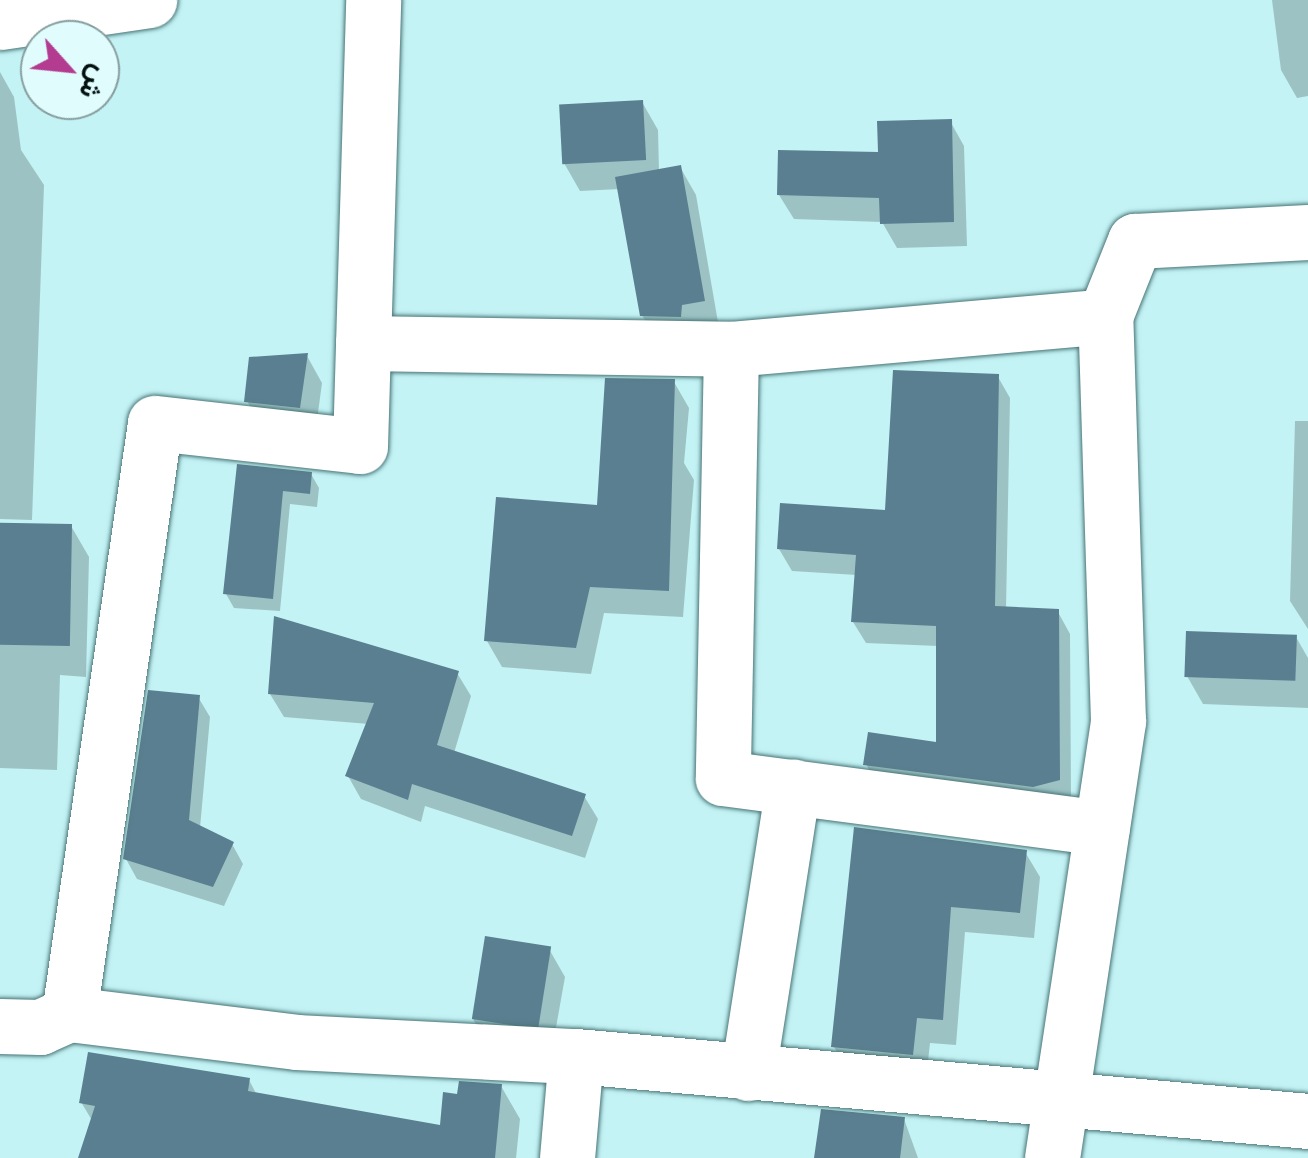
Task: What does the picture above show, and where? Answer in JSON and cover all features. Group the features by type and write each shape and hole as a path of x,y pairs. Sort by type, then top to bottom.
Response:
{"street":[{"path":"0,22 149,0"},
{"path":"69,1014 155,423 360,446 373,0"},
{"path":"1052,1158 1118,722 1105,316 1135,241 1308,232"},
{"path":"362,343 731,349 1105,316"},
{"path":"731,349 724,778 1102,828"},
{"path":"748,1073 793,787"},
{"path":"0,1026 40,1027 69,1014 296,1042 576,1056 748,1073 1062,1095 1308,1121"},
{"path":"567,1158 576,1056"}],"building":[{"path":"643,100 646,160 562,164 559,104"},
{"path":"952,119 954,222 880,224 879,198 777,195 778,150 878,152 877,121"},
{"path":"681,165 705,301 682,305 681,317 640,316 615,177"},
{"path":"308,353 300,408 244,402 249,357"},
{"path":"893,370 999,374 995,606 1059,609 1060,780 1033,787 863,765 868,732 936,742 936,626 851,622 856,555 777,549 780,503 885,510"},
{"path":"605,378 675,379 669,591 590,587 576,648 484,641 496,497 597,505"},
{"path":"237,464 312,472 310,494 283,491 273,599 223,594"},
{"path":"0,523 72,524 70,646 0,645"},
{"path":"274,616 459,671 437,745 586,794 572,836 412,784 408,800 345,776 374,703 268,694"},
{"path":"1186,631 1297,635 1295,681 1184,677"},
{"path":"148,690 200,695 189,820 234,842 213,887 123,859"},
{"path":"854,827 1027,850 1020,913 951,907 943,1020 917,1018 913,1055 831,1047"},
{"path":"485,936 551,946 538,1029 472,1019"},
{"path":"88,1052 250,1078 248,1091 440,1125 443,1092 457,1094 459,1081 502,1084 495,1158 78,1158 95,1106 79,1103"},
{"path":"821,1109 905,1117 900,1158 814,1158"}]}
